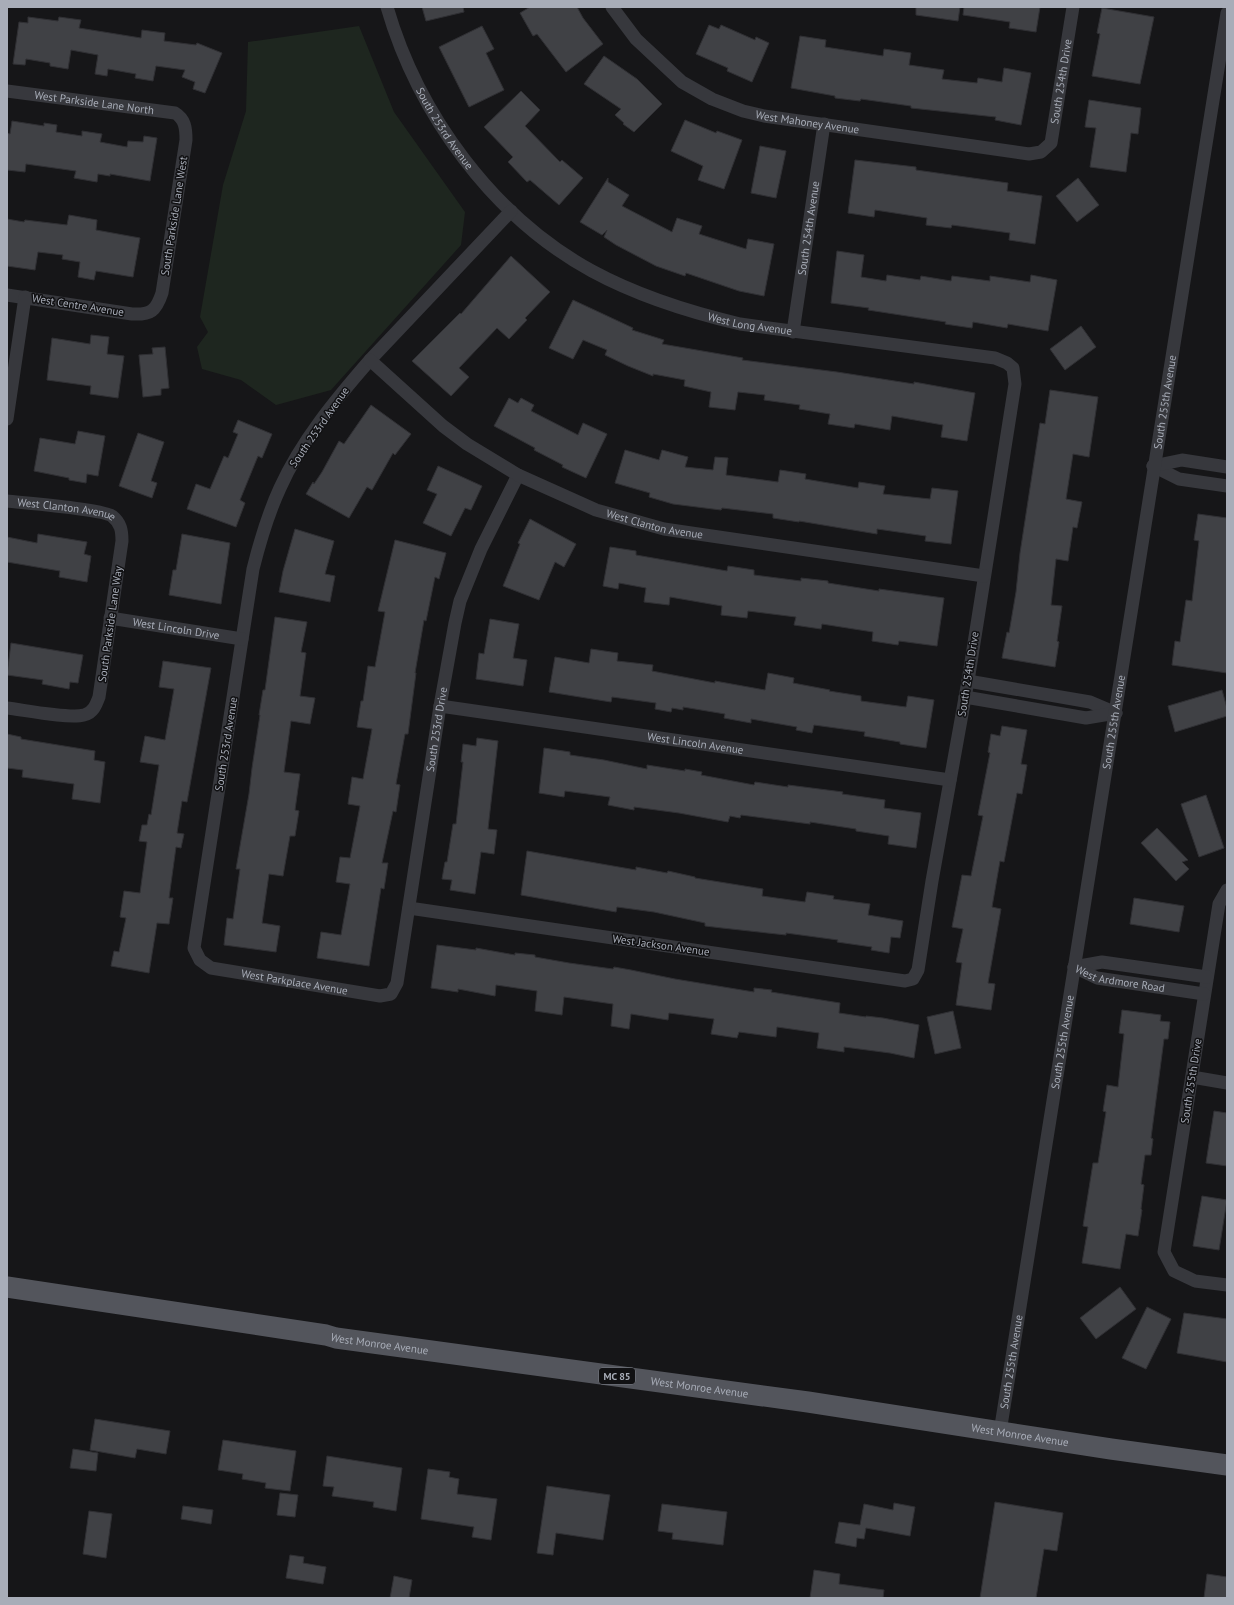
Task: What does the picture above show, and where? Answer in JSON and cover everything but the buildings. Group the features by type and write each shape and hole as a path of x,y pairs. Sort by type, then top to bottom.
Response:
{"main road":[{"name":"West Monroe Avenue","path":"7,1287 326,1335 336,1338 808,1402 1227,1465"}],"street":[{"name":"South 253rd Avenue","path":"200,960 194,948 253,569 264,527 280,488 298,454 317,426 348,386 370,360 511,211 485,185 459,153 424,99 406,61 387,7"},
{"name":"West Mahoney Avenue","path":"612,7 636,39 682,82 712,99 743,111 764,116 1029,154 1041,152"},
{"name":"South 254th Drive","path":"1041,152 1051,143 1073,7"},
{"name":"South 255th Avenue","path":"1000,1432 1116,713 1154,466 1224,70 1227,13"},
{"name":"West Parkside Lane North","path":"7,92 167,111 181,116"},
{"name":"South Parkside Lane West","path":"150,313 159,303 162,293 186,140 185,124 181,116"},
{"name":"South 254th Avenue","path":"793,332 824,124"},
{"name":"West Long Avenue","path":"511,211 550,244 592,271 618,284 699,315 740,324 793,332 995,358 1007,363 1013,368"},
{"name":"West Centre Avenue","path":"7,295 132,314 150,313"},
{"path":"7,419 25,297"},
{"name":"West Clanton Avenue","path":"370,360 442,426 467,444 518,475 596,510 664,529 984,576"},
{"name":"South 254th Drive","path":"913,979 918,970 968,681 1015,384 1013,368"},
{"path":"1154,466 1182,460 1227,467"},
{"path":"1154,466 1179,479 1227,486"},
{"name":"South 253rd Drive","path":"391,994 397,983 440,706 460,601 481,549 518,475"},
{"name":"West Clanton Avenue","path":"7,501 93,511 112,516 122,526"},
{"name":"South Parkside Lane Way","path":"7,708 60,715 84,715 94,709 100,697 122,541 122,526"},
{"name":"West Lincoln Drive","path":"110,618 242,639"},
{"path":"968,681 1090,702 1116,713"},
{"path":"965,697 1086,718 1116,713"},
{"name":"West Lincoln Avenue","path":"440,706 950,780"},
{"name":"South 255th Drive","path":"1227,890 1219,904 1164,1252 1174,1271 1195,1281 1227,1285"},
{"name":"West Jackson Avenue","path":"409,908 905,982 913,979"},
{"name":"West Parkplace Avenue","path":"200,960 211,968 380,996 391,994"},
{"name":"West Ardmore Road","path":"1074,967 1102,962 1207,977"},
{"name":"West Ardmore Road","path":"1074,967 1097,978 1204,994"},
{"path":"1192,1077 1227,1083"}],"shaded area":[{"path":"359,26 394,112 465,212 461,245 331,390 276,405 241,380 202,369 197,347 208,332 200,317 223,185 246,111 248,42"}]}
